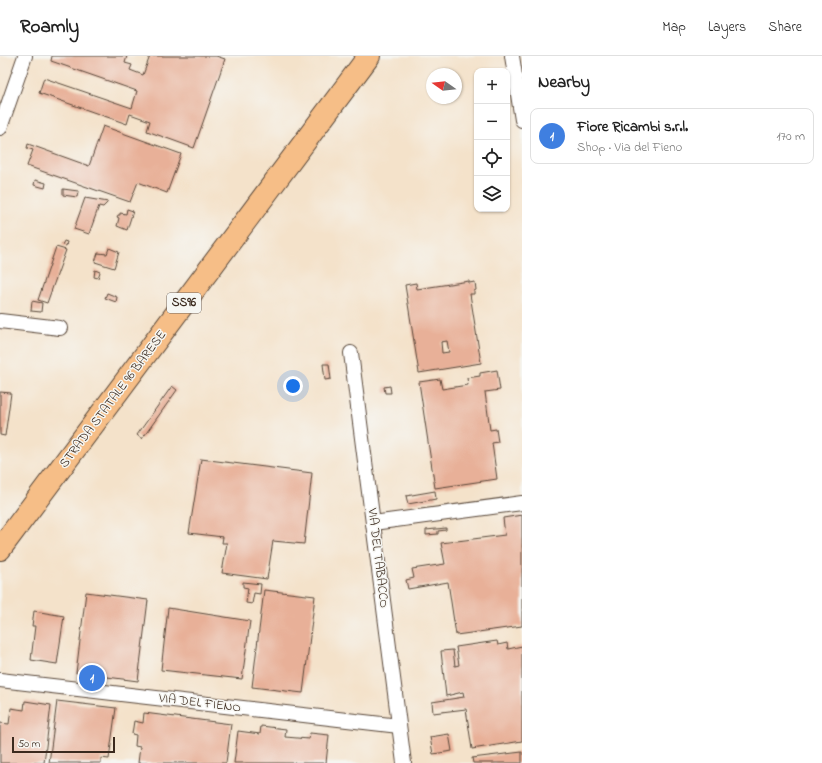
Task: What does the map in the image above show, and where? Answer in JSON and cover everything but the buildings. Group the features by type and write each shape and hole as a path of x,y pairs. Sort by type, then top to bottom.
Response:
{"main road":[{"name":"STRADA STATALE 96 BARESE","path":"0,549 369,56"}],"street":[{"path":"0,128 25,56"},
{"path":"512,56 522,120"},
{"path":"0,321 60,328"},
{"name":"VIA DEL TABACCO","path":"351,353 404,763"},
{"path":"373,523 522,502"},
{"name":"VIA DEL FIENO","path":"0,680 399,726"}],"place":[{"name":"Fiore Ricambi s.r.l.","path":"92,678"}]}
